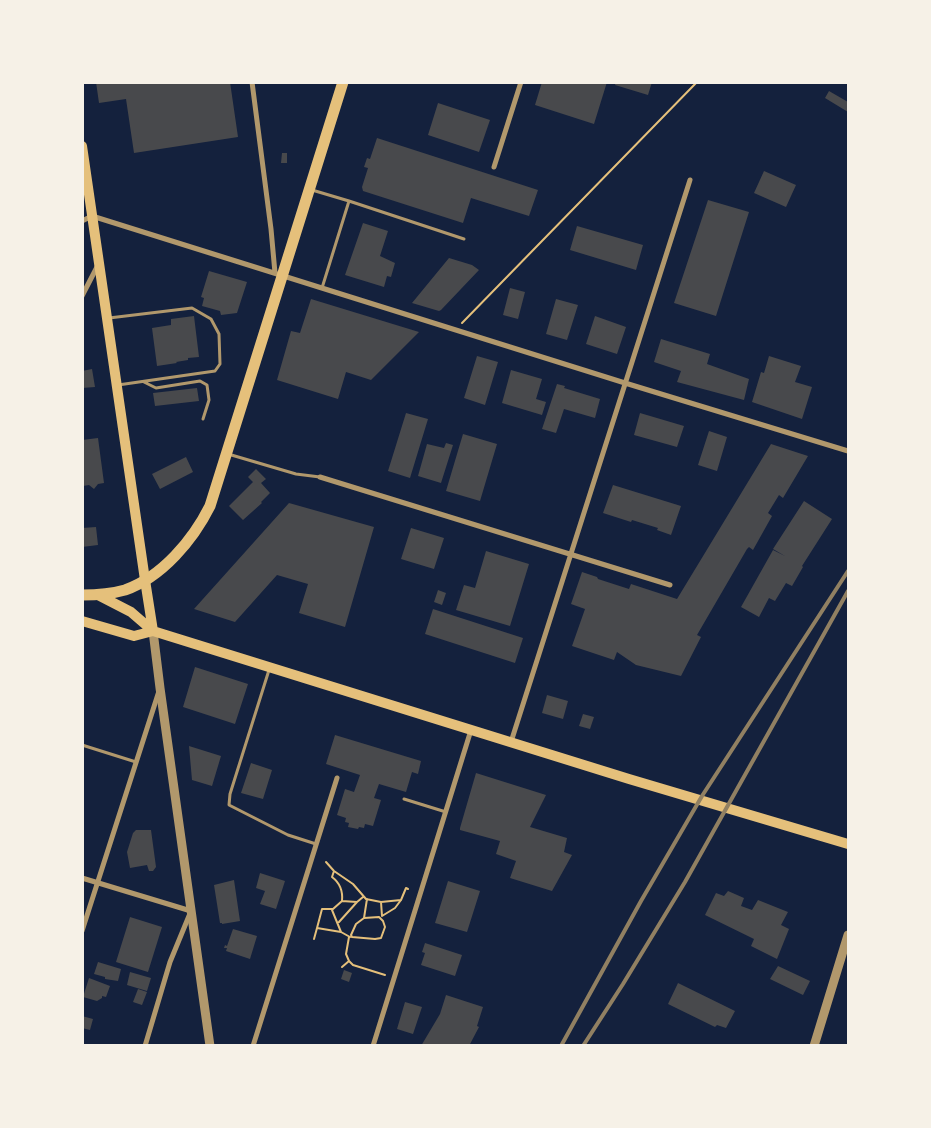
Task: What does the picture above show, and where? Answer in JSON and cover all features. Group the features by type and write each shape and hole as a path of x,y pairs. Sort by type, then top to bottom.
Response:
{"highway":[{"path":"82,596 128,589 154,574 171,558 201,523 210,506 278,274 309,189 343,82"}],"main road":[{"path":"82,146 87,218 108,318 153,632"},
{"path":"98,595 131,612 153,632 848,844"},
{"path":"82,621 134,636 153,632"}],"street":[{"path":"252,82 278,274"},
{"path":"494,167 521,82"},
{"path":"511,742 690,180"},
{"path":"87,218 278,274 848,451"},
{"path":"82,296 98,265"},
{"path":"320,476 670,585"},
{"path":"153,632 210,1046"},
{"path":"82,931 160,688"},
{"path":"373,1046 471,730"},
{"path":"254,1046 337,778"},
{"path":"82,878 191,911"},
{"path":"145,1046 170,962 191,911"},
{"path":"814,1046 848,935"}],"lane":[{"path":"309,189 464,239"},
{"path":"322,288 349,201"},
{"path":"108,318 192,308 211,319 219,334 220,364 215,371 118,385"},
{"path":"144,382 156,388 200,381 207,385 209,400 203,419"},
{"path":"227,453 296,474 320,476"},
{"path":"270,668 230,794 229,805 288,835 317,844"},
{"path":"82,745 136,762"},
{"path":"404,799 446,812"}],"path":[{"path":"455,330 697,82"},
{"path":"326,862 334,871 353,884 363,897 381,902 401,900"},
{"path":"332,910 342,900 340,884 332,877 334,871"},
{"path":"385,975 353,965 349,961 346,954 350,937 354,927 364,918 380,916 395,908 406,888 408,888"},
{"path":"338,923 363,897"},
{"path":"364,918 367,899"},
{"path":"342,900 357,902"},
{"path":"317,928 341,932 350,937 381,938 385,927 380,916 381,902"},
{"path":"314,939 322,909 332,910"},
{"path":"332,910 341,932"},
{"path":"342,968 349,961"}],"building":[{"path":"96,82 230,82 238,137 134,153 126,99 99,103"},
{"path":"542,82 607,82 594,124 535,105"},
{"path":"616,82 652,82 648,95 615,85"},
{"path":"829,91 848,102 848,112 825,98"},
{"path":"438,103 490,120 479,152 428,135"},
{"path":"377,138 538,190 529,216 471,198 463,223 363,191 362,187 368,168 364,167 367,158 370,159"},
{"path":"282,153 287,153 287,163 281,163"},
{"path":"764,171 796,185 786,207 754,193"},
{"path":"708,200 749,212 716,316 674,303"},
{"path":"363,223 388,231 380,256 395,263 391,277 387,276 384,287 345,275"},
{"path":"577,226 643,245 636,270 570,250"},
{"path":"449,258 472,265 479,270 439,311 412,303"},
{"path":"209,271 247,282 237,313 221,315 220,311 202,306 204,298 201,297"},
{"path":"510,288 525,292 518,319 503,315"},
{"path":"311,299 419,332 371,380 346,372 338,399 277,380 291,331 300,333"},
{"path":"556,299 578,305 567,340 546,334"},
{"path":"194,316 199,357 157,366 152,328 171,325 171,319"},
{"path":"595,316 626,327 617,354 586,344"},
{"path":"661,339 710,354 707,364 749,379 744,400 677,382 681,371 654,362"},
{"path":"477,356 498,362 485,405 464,398"},
{"path":"769,356 801,366 795,382 812,387 802,419 752,402 761,372 764,373"},
{"path":"92,369 95,387 82,388 82,371"},
{"path":"511,370 542,379 536,399 546,402 542,415 502,403"},
{"path":"557,384 600,399 595,418 564,409 556,433 542,429"},
{"path":"197,388 199,401 155,406 153,393"},
{"path":"406,413 428,419 410,478 388,471"},
{"path":"640,413 684,426 677,447 634,435"},
{"path":"709,431 727,437 717,471 698,465"},
{"path":"463,434 497,444 480,501 446,491"},
{"path":"98,438 104,483 98,484 94,489 89,485 83,486 82,440"},
{"path":"446,443 453,445 441,483 418,476 427,444 444,448"},
{"path":"771,444 808,456 783,498 779,495 768,513 772,516 753,550 749,547 747,549 697,635 701,637 681,676 636,665 617,652 614,660 572,646 585,609 571,604 582,572 629,589 631,584 677,599"},
{"path":"186,457 193,472 160,489 152,474"},
{"path":"256,469 266,479 261,483 270,493 243,520 229,506 253,482 248,477"},
{"path":"613,485 681,506 671,535 657,530 658,528 603,513"},
{"path":"804,501 832,519 802,566 792,586 786,583 775,601 769,598 759,617 741,607 773,550 785,556 773,549"},
{"path":"289,503 374,527 345,627 299,613 308,584 277,575 235,622 194,609"},
{"path":"96,527 98,545 82,547 82,528"},
{"path":"411,528 444,538 434,569 401,559"},
{"path":"486,551 529,564 510,626 456,610 464,585 475,588"},
{"path":"438,590 446,593 442,605 434,602"},
{"path":"433,609 523,638 515,663 425,634"},
{"path":"195,667 248,684 235,724 183,707"},
{"path":"547,695 568,701 563,719 542,713"},
{"path":"583,714 594,717 590,729 579,726"},
{"path":"335,735 421,761 418,774 412,772 406,792 379,784 374,798 381,800 373,826 365,824 364,828 359,827 358,829 348,827 349,823 345,822 346,818 337,815 345,789 354,792 360,775 326,764"},
{"path":"189,746 221,756 212,786 192,780"},
{"path":"251,763 272,770 263,799 241,793"},
{"path":"476,773 546,795 530,827 567,838 564,852 572,855 552,891 510,878 516,861 496,854 500,841 460,830"},
{"path":"136,830 151,830 156,867 153,871 149,871 147,865 130,868 127,852 133,833"},
{"path":"260,873 285,881 276,909 260,904 265,891 256,888"},
{"path":"234,880 240,921 222,924 220,923 214,885"},
{"path":"448,881 480,891 467,932 435,923"},
{"path":"728,891 744,898 741,906 752,910 758,900 788,912 781,925 789,929 777,959 751,946 754,939 705,915 716,893 724,896"},
{"path":"130,917 162,927 148,972 116,962"},
{"path":"233,929 257,936 250,959 226,951 227,948 224,948 225,945 227,946"},
{"path":"425,943 462,955 455,976 421,965 425,953 422,952"},
{"path":"98,962 121,969 118,981 105,979 105,977 94,974"},
{"path":"778,966 810,981 803,995 770,979"},
{"path":"344,970 352,973 349,982 341,979"},
{"path":"130,972 151,978 147,991 127,985"},
{"path":"89,978 110,986 106,997 102,996 97,1001 83,997"},
{"path":"678,983 735,1011 726,1028 717,1025 715,1027 668,1004"},
{"path":"138,989 147,992 142,1005 133,1002"},
{"path":"446,995 483,1007 477,1026 479,1027 469,1046 421,1046 440,1014"},
{"path":"405,1002 422,1007 413,1034 397,1029"},
{"path":"82,1016 93,1019 90,1030 82,1028"}],"railway":[{"path":"561,1046 641,901 702,796 848,571"},
{"path":"583,1046 685,882 848,591"}]}
